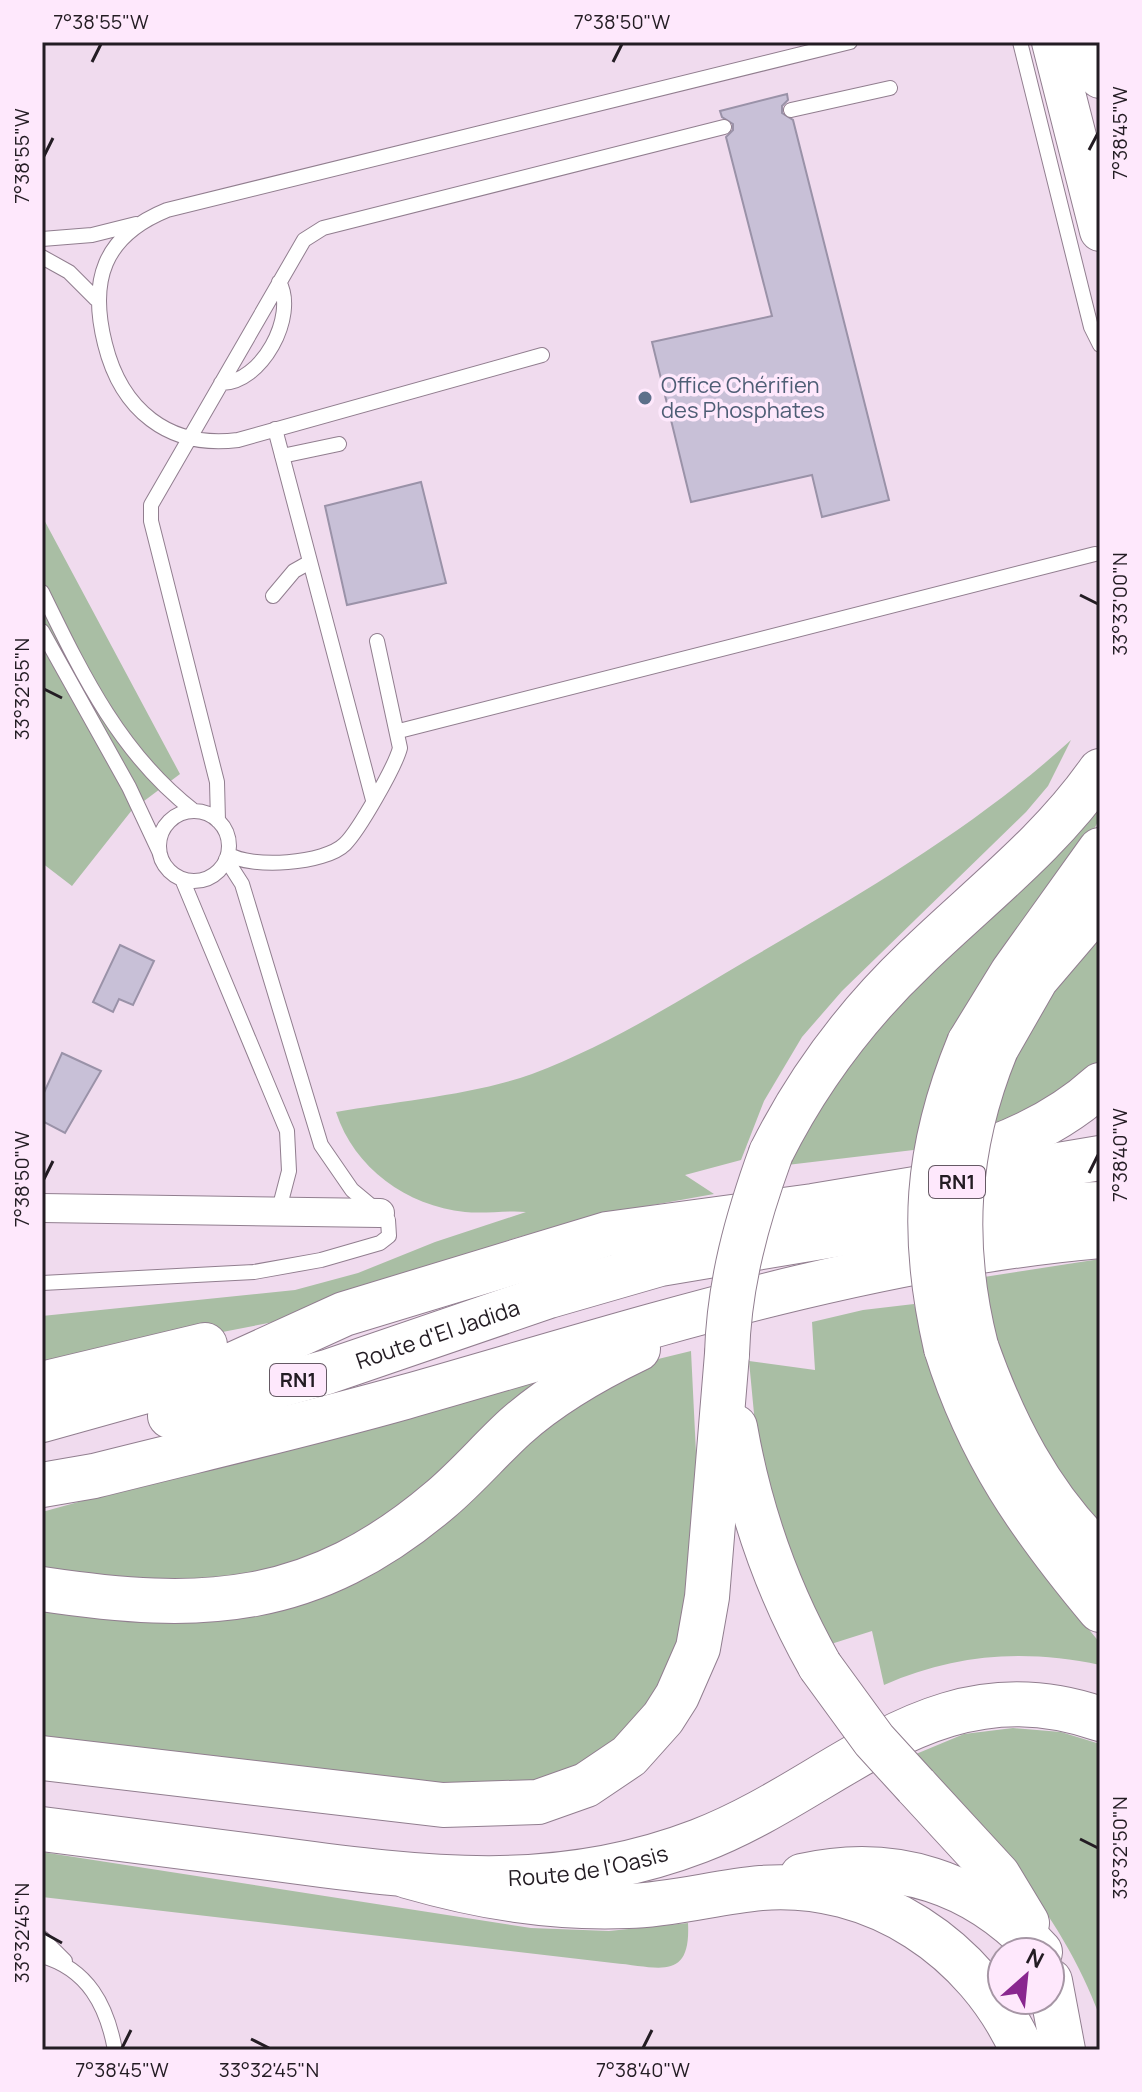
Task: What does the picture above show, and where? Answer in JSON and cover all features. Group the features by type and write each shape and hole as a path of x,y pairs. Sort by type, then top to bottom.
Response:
{"main road":[{"path":"1052,42 1100,231"},
{"path":"1091,42 1100,78"},
{"path":"42,1771 259,1782 477,1807 538,1802 586,1785 629,1756 663,1718 689,1673 698,1648 707,1597 727,1370 729,1308 741,1245 771,1153 813,1076 867,1008 1043,839 1077,803 1100,771"},
{"path":"1100,850 1012,973 983,1046 965,1145 958,1212 962,1280 961,1347 974,1426 999,1475 1037,1533 1100,1610"},
{"path":"983,1046 1100,904"},
{"path":"824,1221 895,1175 1012,1141 1068,1111 1100,1085"},
{"name":"RN1","path":"824,1221 1100,1158"},
{"name":"RN1","path":"824,1221 1100,1204"},
{"name":"Route d'El Jadida","path":"42,1420 221,1370 344,1314 607,1234 824,1221"},
{"name":"Route d'El Jadida","path":"42,1447 117,1431 327,1372 609,1276 824,1221"},
{"path":"42,1485 94,1476 402,1398 621,1334 805,1287 975,1252 1100,1236"},
{"path":"42,1589 141,1603 180,1603 245,1596 296,1585 357,1557 414,1521 466,1477 515,1426 575,1382 641,1348 741,1314 805,1287"},
{"path":"42,1384 344,1314"},
{"path":"961,1347 993,1393 1024,1457 1066,1517 1100,1554"},
{"path":"727,1370 742,1469 765,1551 799,1628 820,1666 865,1728 998,1875 1031,1936"},
{"path":"42,1497 94,1476"},
{"name":"Route de l'Oasis","path":"42,1802 449,1852 534,1854 596,1846 696,1815 901,1704 938,1689 970,1680 1012,1676 1045,1678 1100,1690"},
{"name":"Route de l'Oasis","path":"42,1829 407,1876 549,1877 643,1862 748,1819 888,1737 967,1709 1037,1704 1070,1708 1100,1719"},
{"path":"42,1758 183,1778"},
{"path":"762,1888 803,1875 844,1869 900,1870 921,1874 984,1902 1022,1936"},
{"path":"407,1876 486,1897 569,1907 632,1906 762,1888 804,1889 845,1896 874,1905 927,1934 967,1966 985,1986 1022,2050"},
{"path":"1057,2016 1063,2050"}],"street":[{"path":"42,1208 380,1213"}],"lane":[{"path":"42,239 92,235 140,223 181,206 850,42"},
{"path":"1020,42 1091,327 1100,345"},
{"path":"791,110 890,88"},
{"path":"42,1283 288,1267 385,1240 391,1225 346,1183 321,1145 242,884 227,856 227,837 218,821 217,782 150,513 154,498 279,282 304,240 323,228 724,127"},
{"path":"140,223 110,256 96,299 110,366 123,393 142,413 189,438 222,442 542,355"},
{"path":"42,257 69,272 96,299"},
{"path":"221,383 248,377 260,362 284,317 286,299 279,282"},
{"path":"275,429 373,800"},
{"path":"282,456 339,444"},
{"path":"399,731 1095,554"},
{"path":"273,596 294,571 310,562"},
{"path":"42,592 118,734 153,776 194,811 218,821"},
{"path":"42,631 129,787 167,868 182,879 287,1131 289,1171 278,1213"},
{"path":"227,856 259,865 330,853 347,842 398,756 399,731 377,641"},
{"path":"159,851 167,823 184,812 194,811"},
{"path":"182,879 208,878 227,856"},
{"path":"42,1938 93,1990 104,2010 115,2050"},
{"path":"42,1956 77,1972"}],"green space":[{"path":"42,516 180,774 132,810 72,886 42,863"},
{"path":"1071,740 1048,786 1026,812 842,991 802,1037 764,1101 741,1160 685,1175 714,1194 614,1212 515,1238 284,1320 42,1367 42,1316 295,1290 358,1273 435,1242 526,1212 465,1212 423,1202 403,1192 369,1167 344,1132 336,1112 509,1081 561,1062 616,1036 876,884 997,801"},
{"path":"1100,796 1100,818 922,1149 787,1165 844,1056"},
{"path":"1100,920 1100,1066 1076,1085 991,1128 1015,1045"},
{"path":"1100,1259 1100,1535 1078,1510 1000,1369 984,1277"},
{"path":"914,1304 927,1353 1064,1599 1100,1643 1100,1665 1044,1657 990,1657 937,1667 884,1685 872,1631 831,1644 792,1568 757,1445 749,1361 815,1370 812,1322 863,1310"},
{"path":"691,1351 701,1555 680,1659 619,1744 552,1780 480,1790 42,1740 42,1601 219,1617 654,1360"},
{"path":"561,1369 412,1507 260,1582 42,1576 42,1512"},
{"path":"1013,1728 1061,1732 1100,1744 1100,2017 1066,1945 1066,1936 1061,1936 996,1845 916,1754 964,1734"},
{"path":"42,1852 531,1928 609,1931 688,1923 688,1942 678,1963 658,1968 42,1897"}],"building":[{"path":"787,94 788,100 782,106 782,113 793,120 889,500 822,517 812,475 691,502 652,342 772,316 726,137 733,130 733,124 722,117 720,111"},
{"path":"421,482 446,583 347,605 325,506"},
{"path":"120,945 154,961 133,1005 119,999 113,1012 93,1002"},
{"path":"62,1053 101,1071 65,1133 42,1121 42,1097"}],"place":[{"name":"Office Chérifien des Phosphates","path":"645,398"}]}
